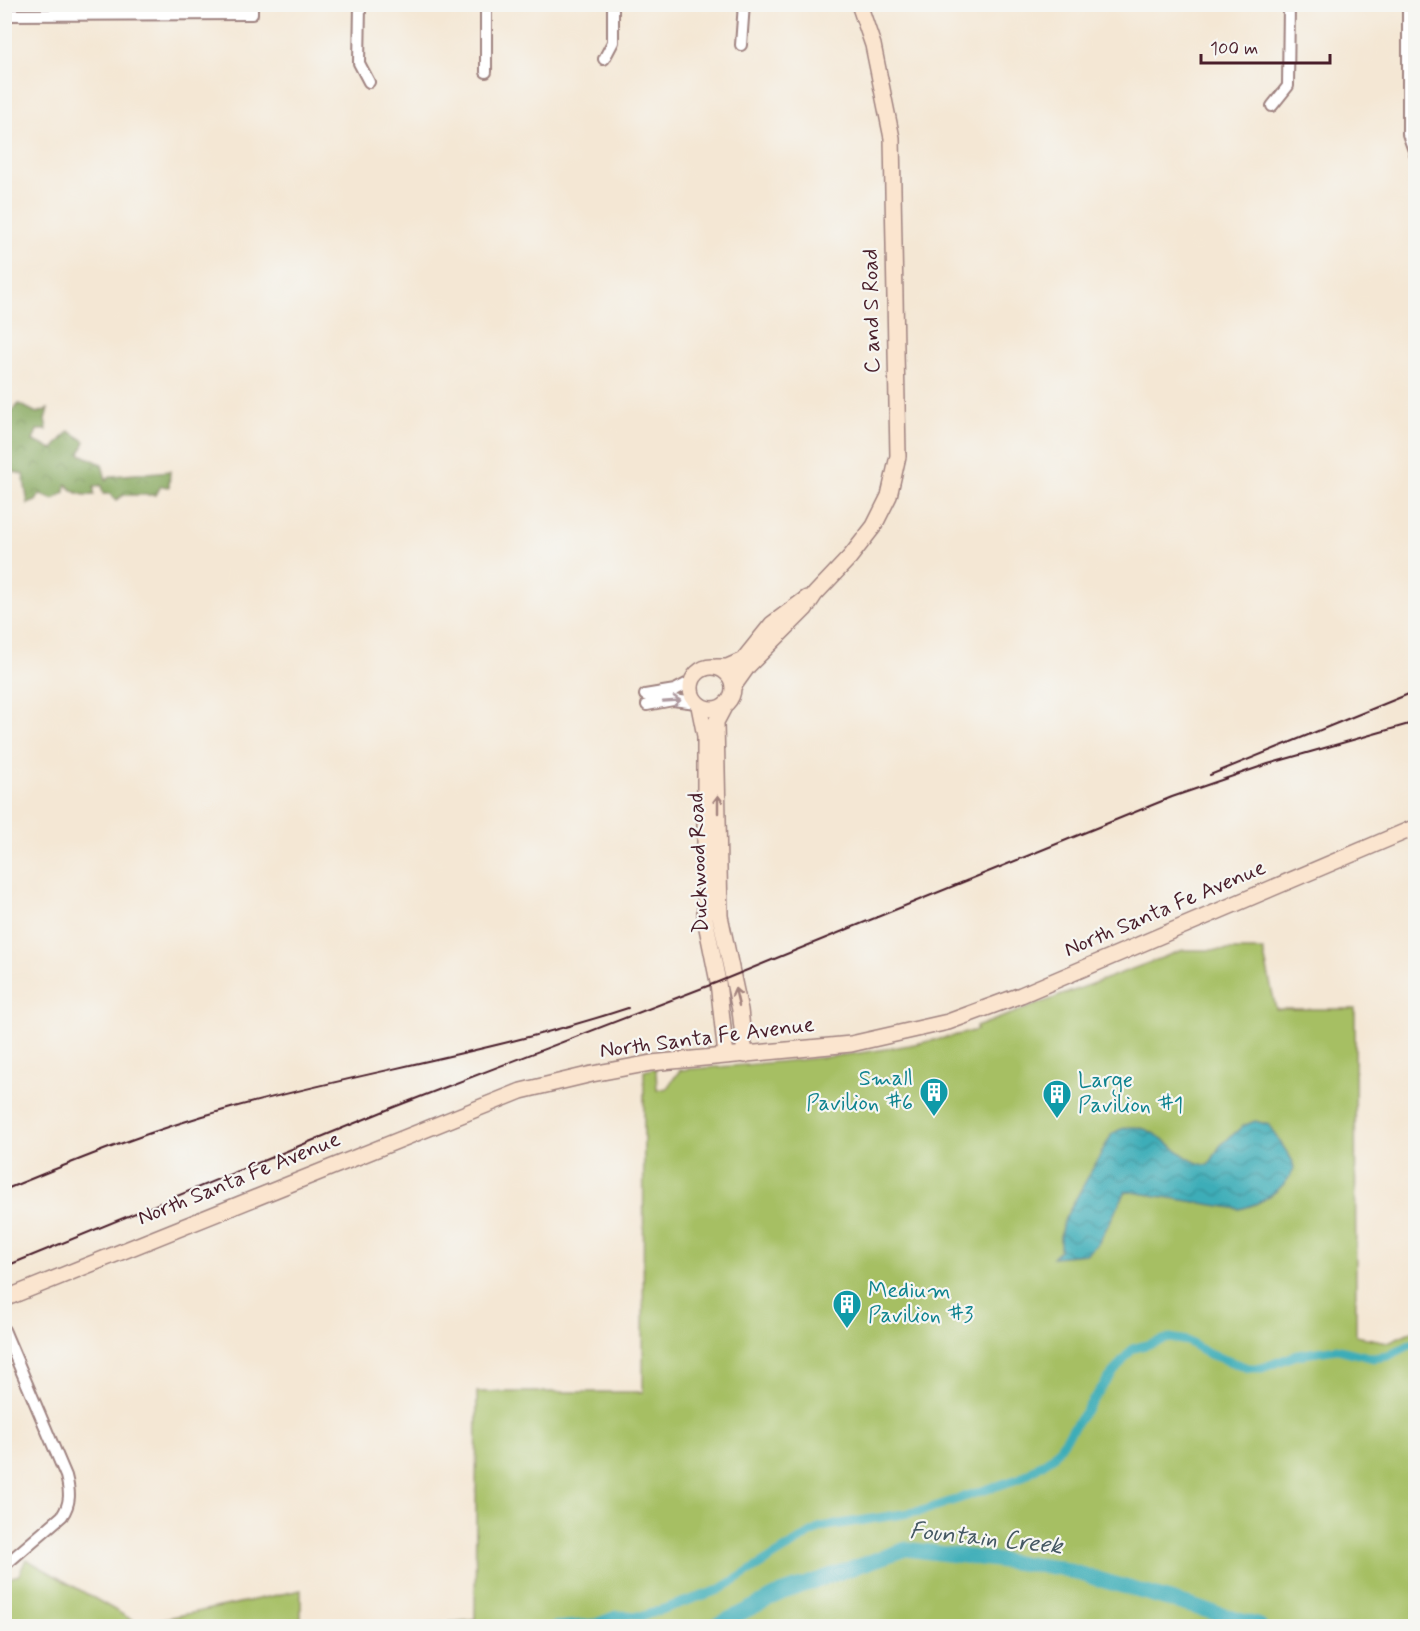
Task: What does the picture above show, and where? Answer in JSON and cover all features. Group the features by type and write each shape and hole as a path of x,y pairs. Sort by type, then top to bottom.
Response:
{"main road":[{"name":"C and S Road","path":"733,687 748,666 805,609 815,594 850,557 874,526 889,496 898,456 892,138 873,45 859,4"},
{"name":"C and S Road","path":"716,667 726,667 743,660 772,624 798,603 815,594"},
{"path":"716,667 728,674 733,694 725,705 712,710 698,704 691,693 692,681 702,669 716,667"},
{"name":"Duckwood Road","path":"698,704 705,736 705,918 718,982 726,1056"},
{"name":"Duckwood Road","path":"725,705 716,722 720,916 740,1010 745,1055"},
{"name":"North Santa Fe Avenue","path":"4,1299 521,1091 651,1063 745,1055 878,1039 957,1018 1021,995 1416,827"}],"street":[{"path":"360,4 359,63 369,82"},
{"path":"486,4 486,72"},
{"path":"604,59 613,42 613,4"},
{"path":"741,45 744,4"},
{"path":"1272,106 1288,86 1289,4"},
{"path":"1408,4 1408,134 1416,156"},
{"path":"4,15 16,10 252,9"},
{"path":"692,681 675,690 646,700 673,700 698,704"},
{"path":"4,1330 66,1476 69,1501 62,1516 5,1565"}],"green space":[{"path":"19,404 37,413 48,409 45,419 47,430 37,430 33,441 53,449 69,431 85,441 80,454 102,464 106,480 112,476 170,471 169,487 161,486 156,495 124,495 116,500 110,494 103,494 101,485 94,487 94,495 89,495 78,493 66,484 65,492 53,500 40,494 36,501 28,504 23,474 14,472 8,465 5,468 5,410 13,410"},
{"path":"1183,950 1263,950 1276,1009 1355,1009 1356,1336 1388,1342 1415,1330 1415,1626 411,1626 475,1620 477,1392 643,1392 644,1071 656,1068 657,1090 667,1088 680,1070 830,1057 940,1039 977,1030 976,1027"},
{"path":"26,1559 139,1624 301,1590 301,1626 5,1626 5,1579 19,1575"}],"water":[{"path":"1255,1121 1269,1125 1292,1160 1294,1168 1285,1183 1264,1200 1239,1209 1126,1191 1098,1244 1086,1254 1053,1257 1060,1250 1063,1222 1112,1134 1126,1128 1140,1128 1152,1132 1198,1163 1209,1165 1220,1146 1243,1126"}],"waterway":[{"path":"554,1626 596,1623 616,1615 643,1616 719,1590 821,1527 922,1511 1021,1478 1053,1457 1132,1349 1170,1338 1187,1341 1209,1354 1248,1368 1262,1368 1297,1355 1337,1349 1373,1358 1388,1356 1416,1342"},
{"name":"Fountain Creek","path":"715,1626 781,1593 906,1549 1060,1568 1260,1626"}],"railway":[{"path":"1210,775 1416,691"},
{"path":"4,1267 394,1107 718,982 1172,797 1268,764 1416,722"},
{"path":"4,1190 116,1145 202,1116 280,1095 530,1037 628,1008"}],"place":[{"name":"Small Pavilion #6","path":"934,1118"},
{"name":"Large Pavilion #1","path":"1057,1120"},
{"name":"Medium Pavilion #3","path":"847,1330"}]}
